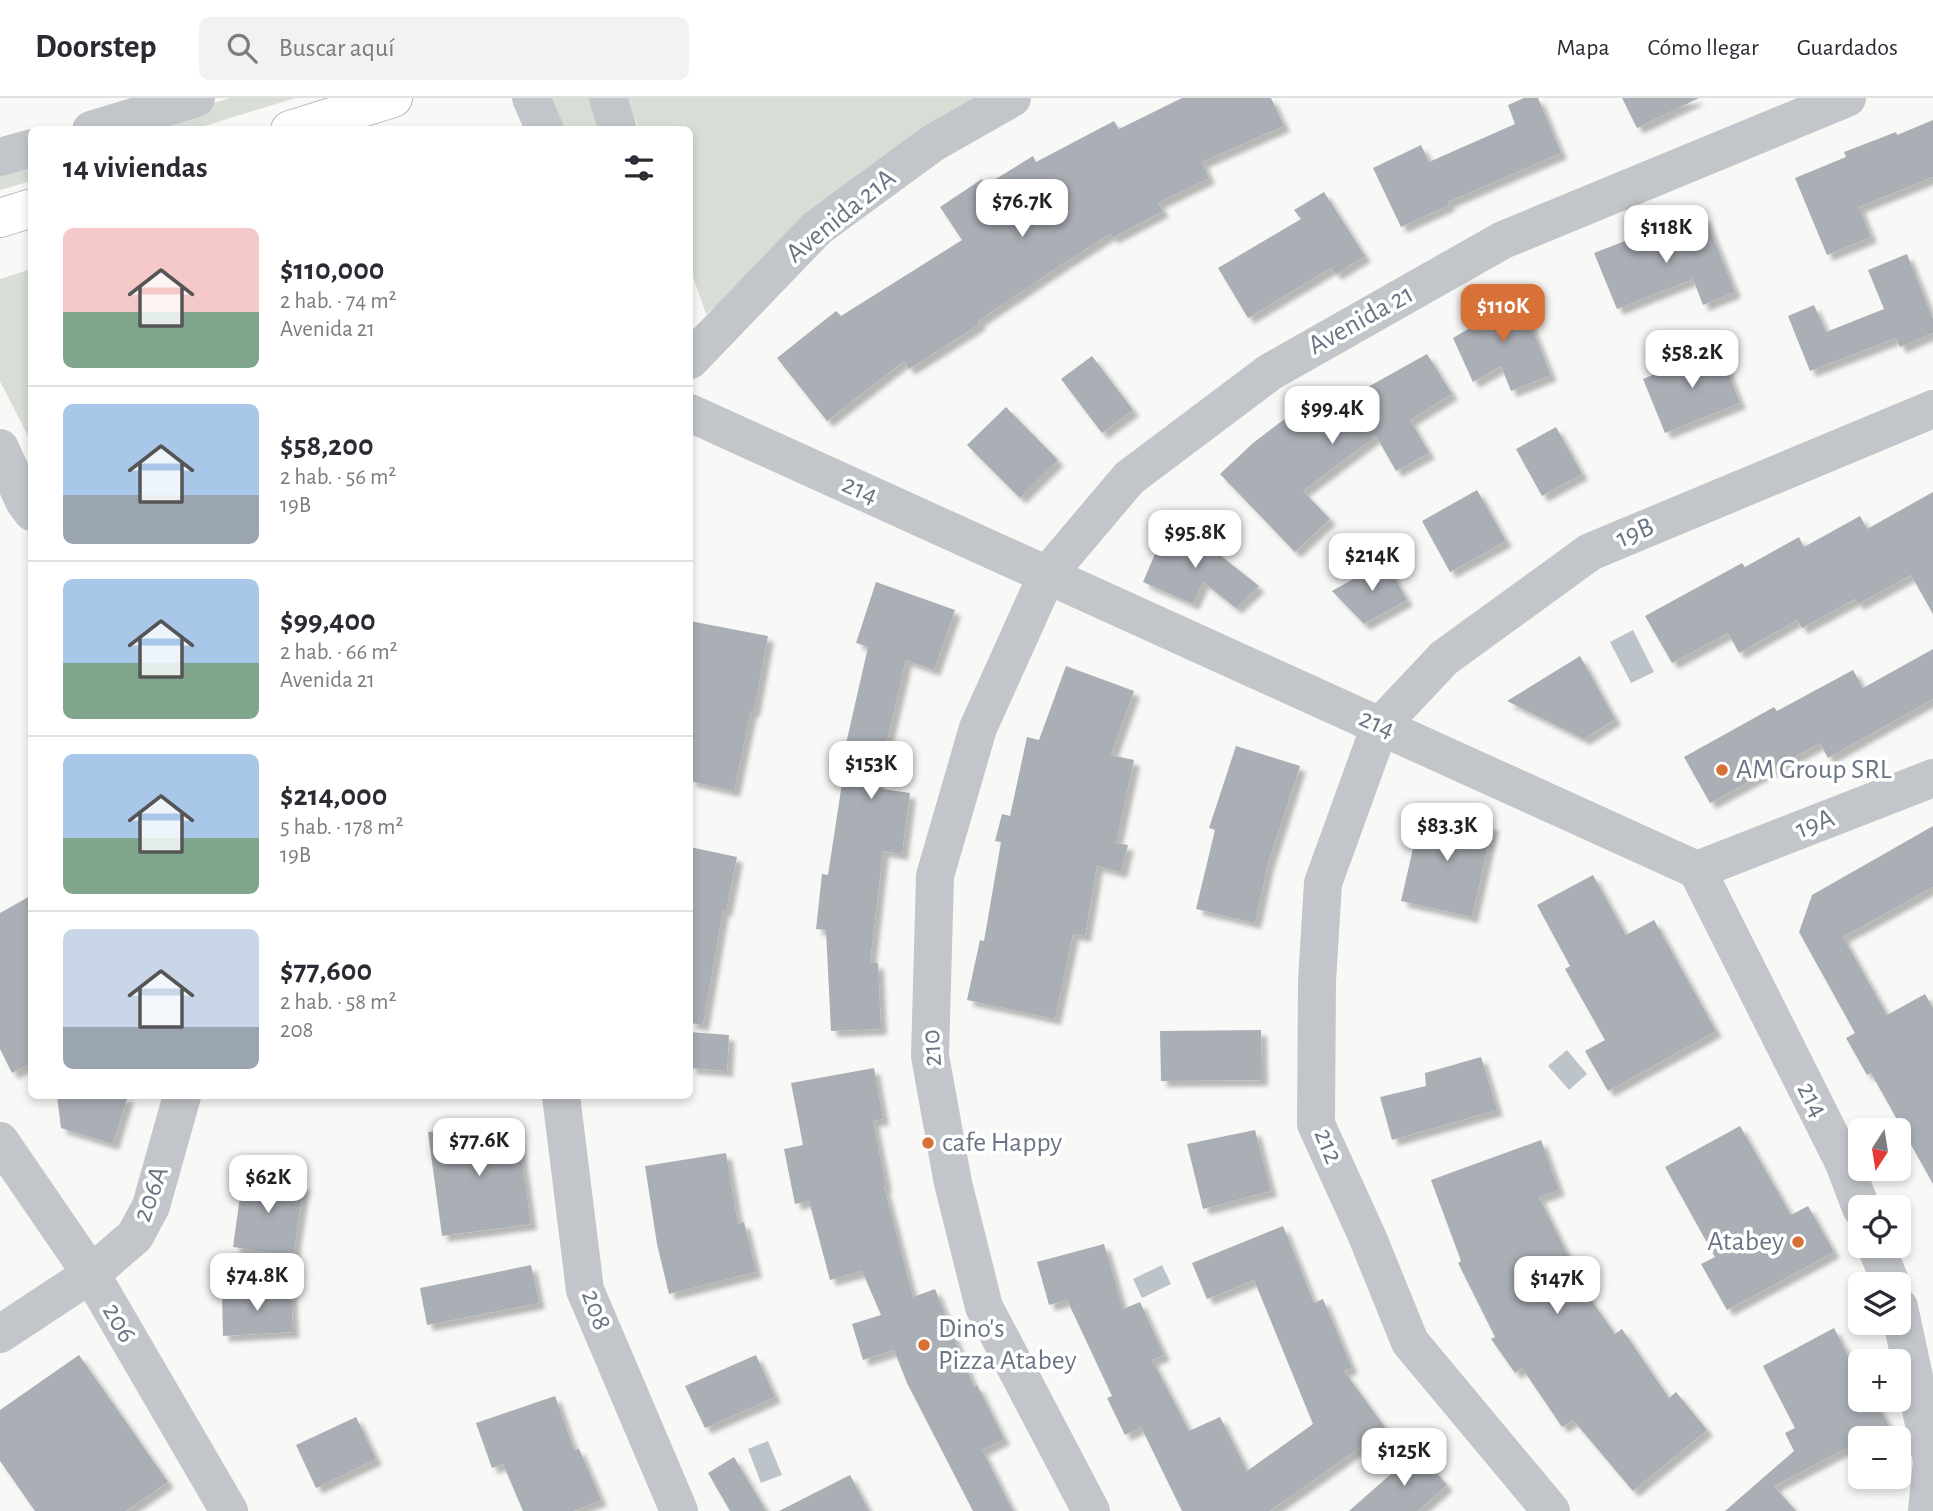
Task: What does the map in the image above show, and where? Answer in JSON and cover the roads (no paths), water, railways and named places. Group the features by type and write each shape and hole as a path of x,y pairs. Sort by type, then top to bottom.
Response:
{"main road":[{"path":"303,126 393,98"},
{"path":"0,218 28,209"}],"street":[{"path":"104,126 196,98"},
{"path":"531,98 543,126"},
{"path":"608,98 617,126"},
{"name":"Avenida 21A","path":"693,352 817,228 933,143 1013,98"},
{"name":"Avenida 21","path":"1047,575 1129,478 1270,372 1503,240 1847,98"},
{"path":"0,157 28,149"},
{"name":"214","path":"693,371 702,418 1697,870 1844,1163 1856,1195"},
{"name":"19B","path":"1380,726 1444,658 1590,552 1933,409"},
{"path":"0,448 28,506"},
{"name":"210","path":"1047,575 978,729 935,876 930,1056 953,1183 984,1307 1091,1511"},
{"name":"212","path":"1380,726 1322,883 1317,981 1316,1124 1367,1236 1410,1342 1551,1511"},
{"name":"19A","path":"1697,870 1933,778"},
{"name":"206A","path":"90,1274 135,1236 151,1206 181,1099"},
{"name":"208","path":"561,1099 585,1290 679,1511"},
{"name":"206","path":"0,1140 90,1274 229,1511"},
{"path":"0,1334 90,1274"},
{"path":"1905,1335 1932,1461 1927,1511"}],"place":[{"name":"AM Group SRL","path":"1722,770"},
{"name":"cafe Happy","path":"928,1143"},
{"name":"Atabey","path":"1798,1242"},
{"name":"Dino's Pizza Atabey","path":"924,1345"}]}
